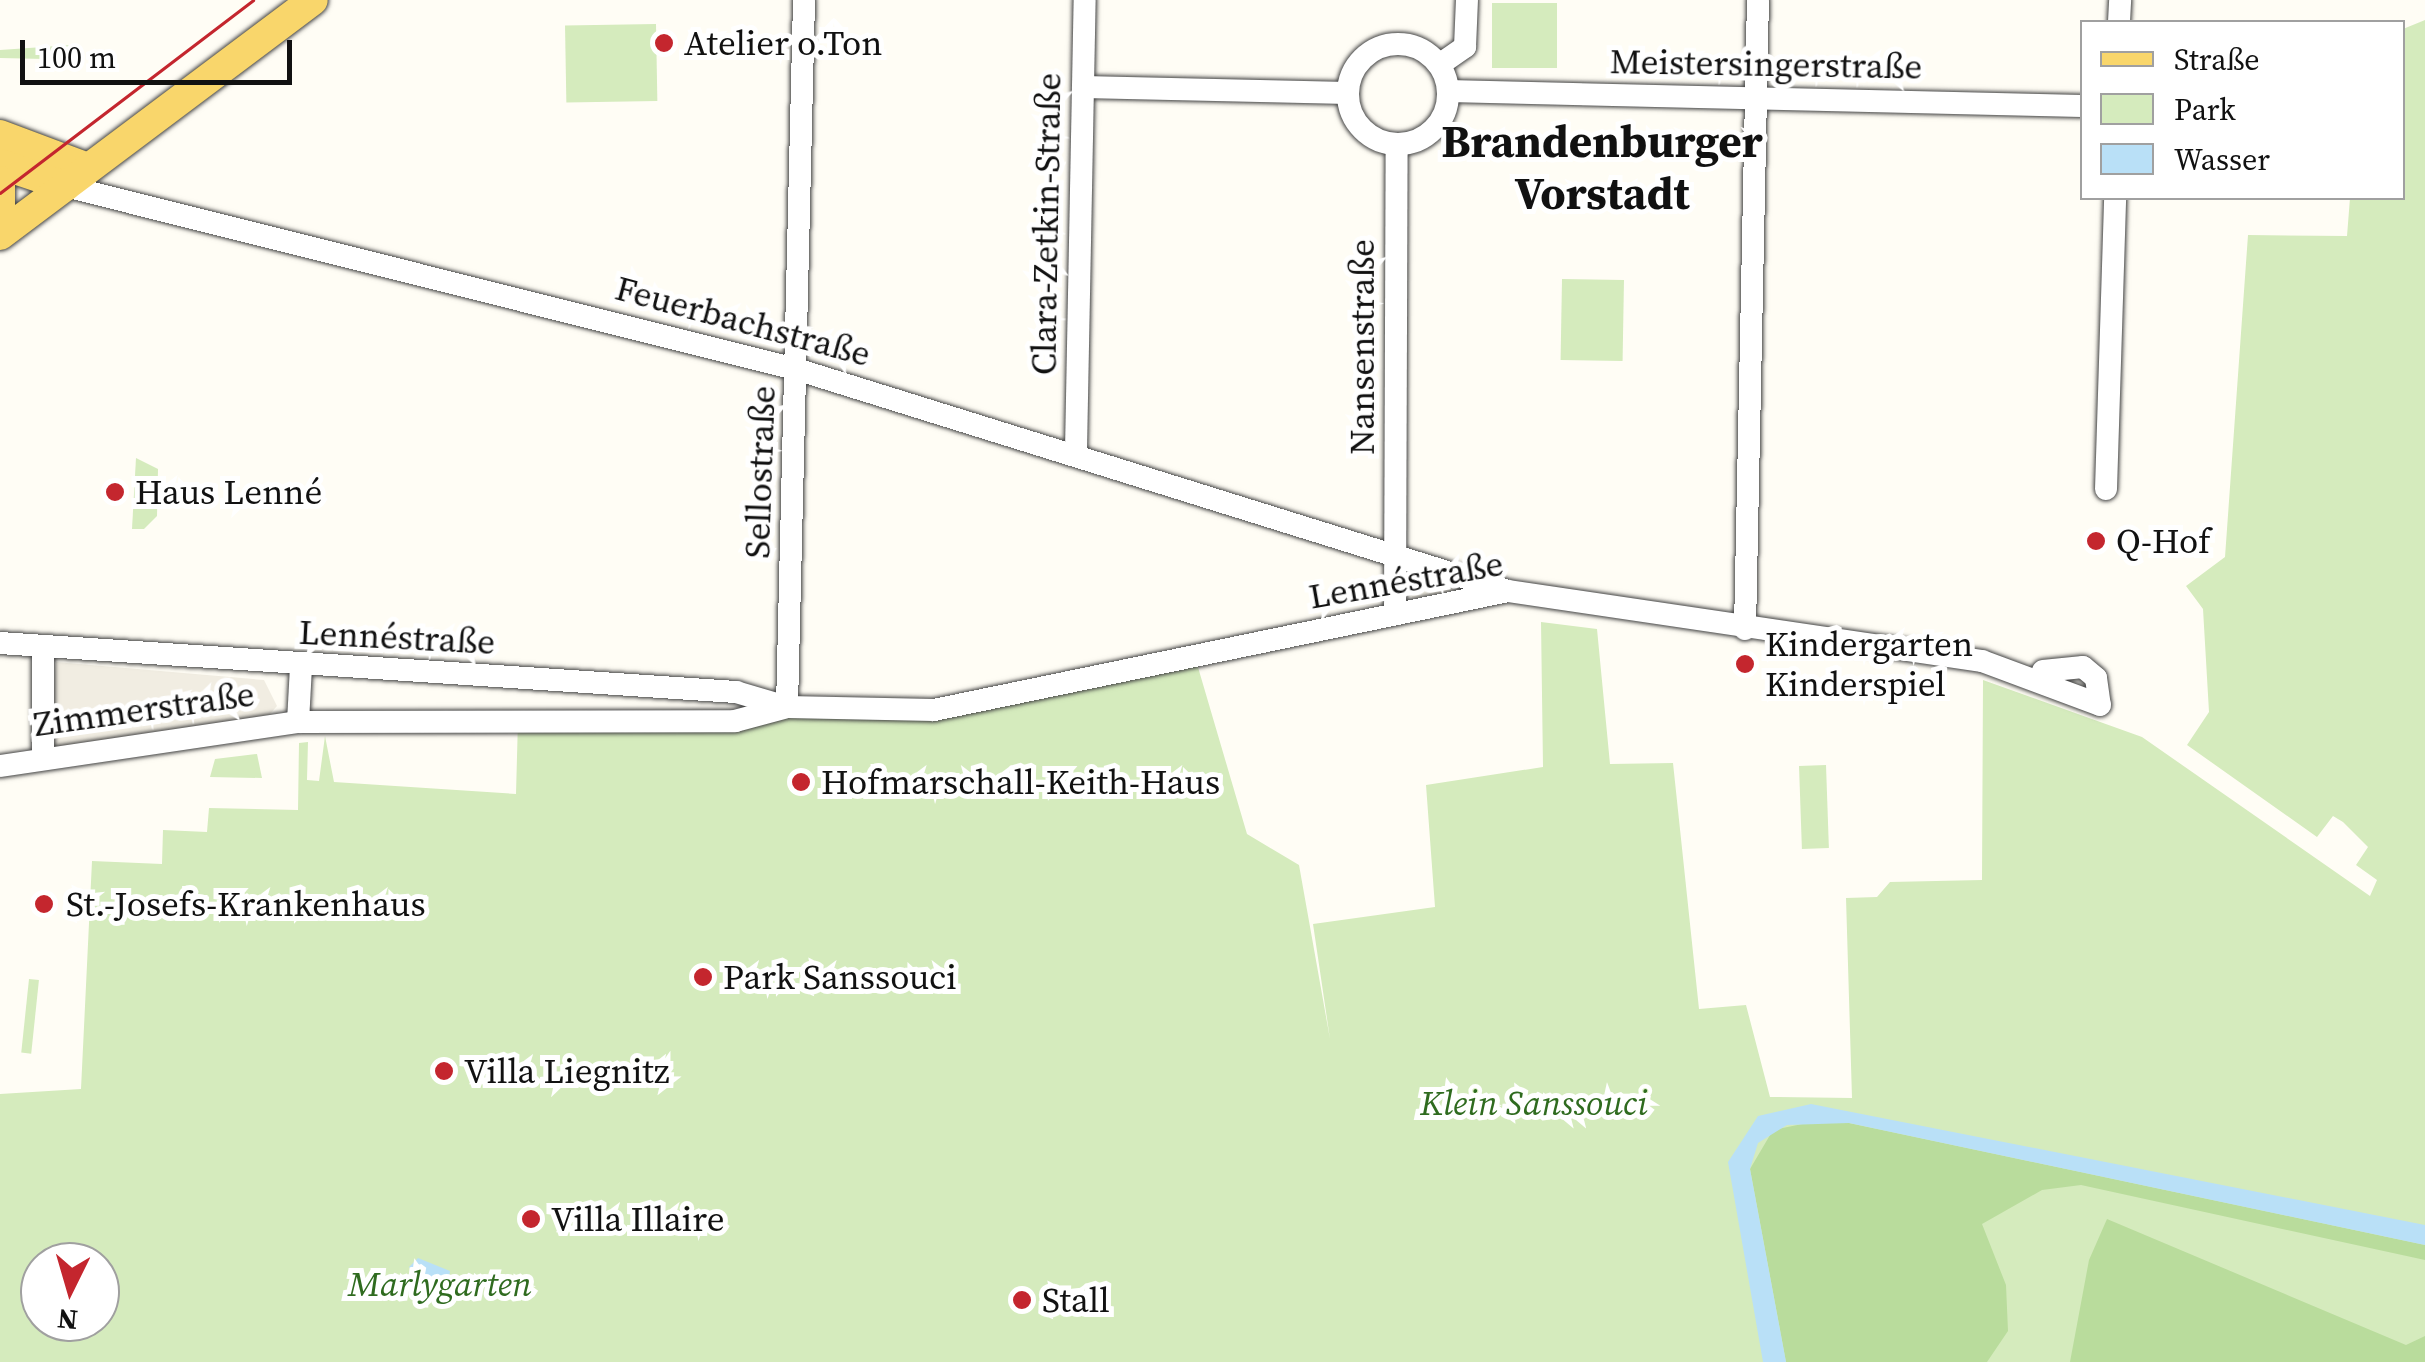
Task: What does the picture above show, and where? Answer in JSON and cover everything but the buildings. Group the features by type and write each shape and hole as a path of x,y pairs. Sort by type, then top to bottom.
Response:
{"main road":[{"path":"0,235 313,0"},
{"path":"0,135 76,177"},
{"path":"0,164 76,177"},
{"path":"0,181 0,213"}],"street":[{"name":"Sellostraße","path":"788,707 799,370 804,0"},
{"name":"Clara-Zetkin-Straße","path":"1076,450 1085,0"},
{"path":"1438,65 1465,48 1467,0"},
{"path":"1745,630 1758,0"},
{"path":"1384,47 1414,47 1438,65 1448,91 1439,123 1397,144 1368,134 1348,93 1358,64 1384,47"},
{"path":"1084,87 1348,93"},
{"name":"Meistersingerstraße","path":"1448,91 2080,106"},
{"name":"Nansenstraße","path":"1397,144 1397,550"},
{"name":"Feuerbachstraße","path":"76,177 141,202 799,370 1076,450 1397,550 1508,591"},
{"path":"2106,489 2115,200"},
{"path":"1395,613 1397,550"},
{"name":"Lennéstraße","path":"0,643 736,692 788,707 934,710 1508,591 1745,630 2043,668"},
{"path":"43,646 43,759"},
{"path":"298,722 301,666"},
{"name":"Lennéstraße","path":"298,722 736,721 788,707"},
{"name":"Zimmerstraße","path":"0,766 298,722"}],"green space":[{"path":"1492,3 1557,3 1557,68 1492,68"},
{"path":"2425,20 2425,1362 0,1362 0,1094 81,1089 92,861 162,864 163,830 207,832 209,808 298,810 299,743 308,742 307,780 319,781 325,736 334,782 516,794 518,720 934,710 1195,657 1247,834 1299,865 1330,1039 1313,924 1435,907 1426,785 1543,767 1541,622 1597,629 1610,764 1673,763 1699,1009 1746,1005 1770,1097 1852,1098 1846,898 1877,897 1890,882 1982,880 1983,680 2142,737 2370,896 2377,880 2356,865 2368,847 2343,822 2333,816 2317,837 2187,745 2209,712 2203,609 2186,586 2225,557 2248,235 2347,236 2350,200 2405,200 2405,28"},
{"path":"656,24 657,101 566,103 565,26"},
{"path":"72,45 74,53 45,59 0,58 0,50"},
{"path":"1562,279 1624,280 1623,361 1561,360"},
{"path":"136,458 158,469 157,516 144,529 132,529"},
{"path":"257,754 262,778 210,777 215,759"},
{"path":"1826,765 1829,848 1802,849 1799,766"},
{"path":"29,979 39,980 31,1054 21,1053"},
{"path":"1807,1123 1849,1123 2425,1245 2425,1260 2081,1185 2042,1190 1982,1224 2006,1285 2008,1331 1987,1362 1786,1362 1750,1169 1773,1130"},
{"path":"2107,1219 2406,1345 2425,1336 2425,1362 2070,1362 2089,1260"}],"shaded area":[{"path":"1407,568 1459,585 1458,589 1412,599"},
{"path":"56,662 264,680 277,706 269,715 50,750"}],"water":[{"path":"1811,1104 2425,1225 2425,1245 1849,1123 1787,1125 1758,1143 1750,1169 1786,1362 1763,1362 1728,1162 1758,1116"},
{"path":"418,1258 450,1271 447,1290 430,1293 409,1267"}],"tram line":[{"path":"0,193 253,0"}],"place":[{"name":"Atelier o.Ton","path":"664,43"},
{"name":"Haus Lenné","path":"115,492"},
{"name":"Q-Hof","path":"2096,541"},
{"name":"Kindergarten Kinderspiel","path":"1745,664"},
{"name":"Hofmarschall-Keith-Haus","path":"801,782"},
{"name":"St.-Josefs-Krankenhaus","path":"44,904"},
{"name":"Park Sanssouci","path":"703,977"},
{"name":"Villa Liegnitz","path":"444,1071"},
{"name":"Villa Illaire","path":"531,1219"},
{"name":"Stall","path":"1022,1300"}],"district":[{"name":"Brandenburger Vorstadt","path":"1602,168"}],"park label":[{"name":"Klein Sanssouci","path":"1534,1103"},
{"name":"Marlygarten","path":"440,1284"}]}
